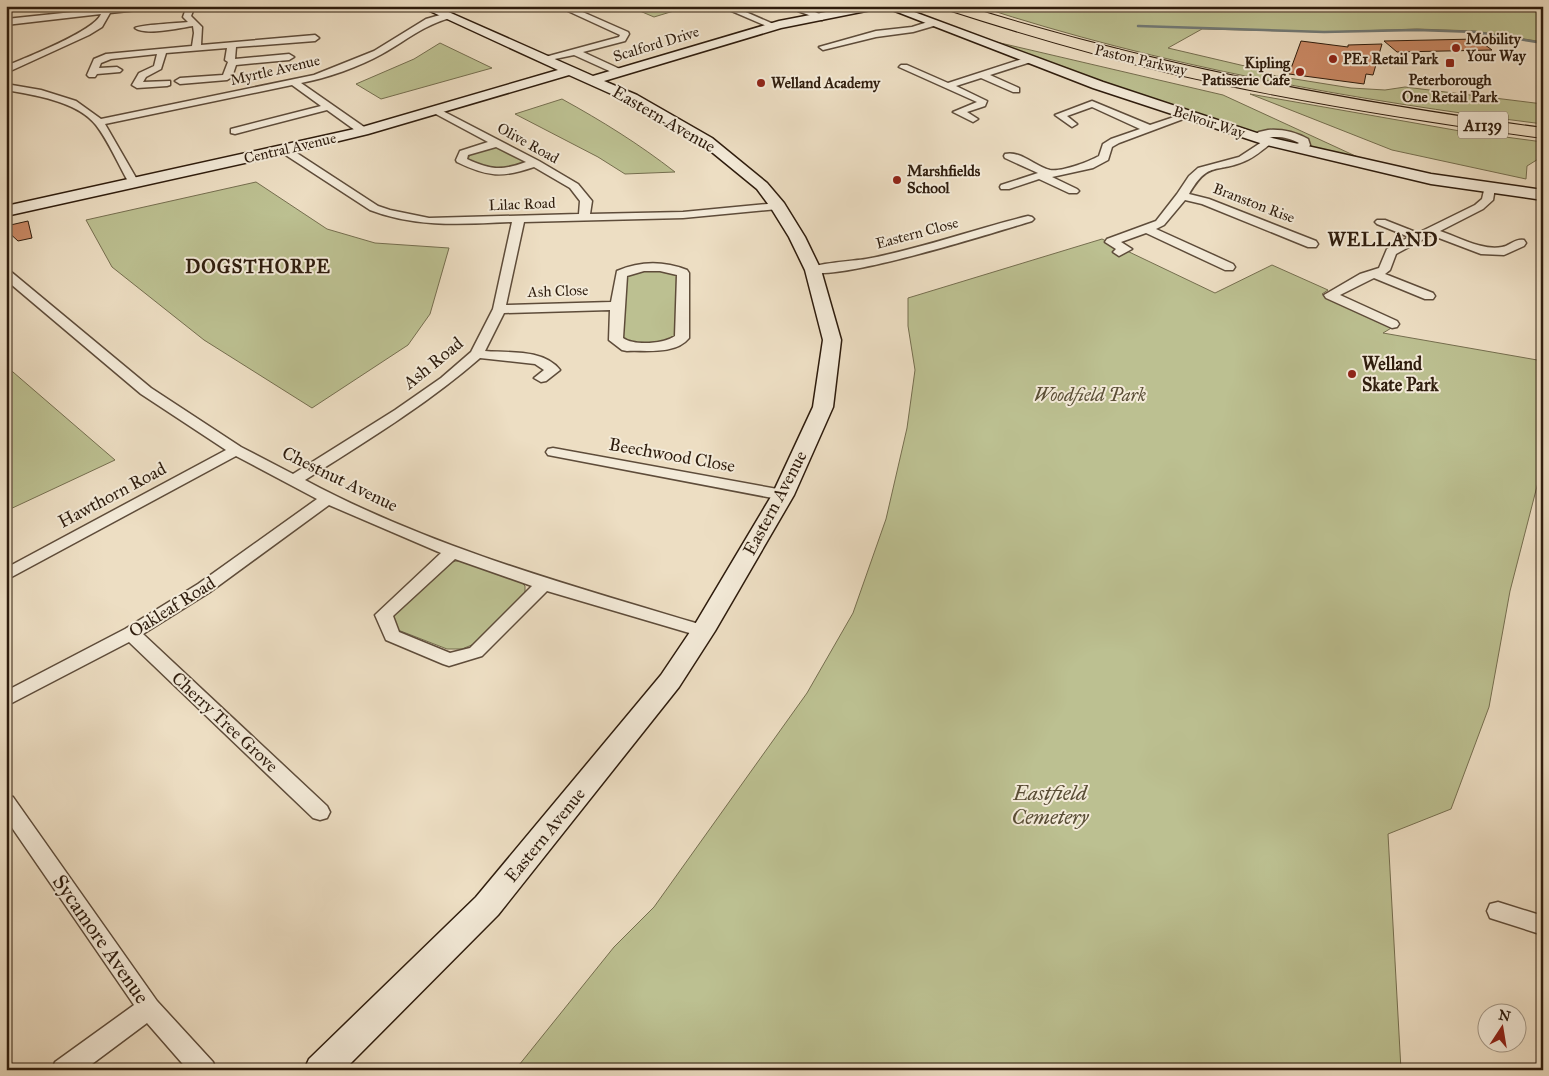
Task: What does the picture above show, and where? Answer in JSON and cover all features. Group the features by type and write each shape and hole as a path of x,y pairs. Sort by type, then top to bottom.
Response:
{"highway":[{"name":"Paston Parkway","path":"950,6 1045,36 1192,73 1370,108 1543,134"},
{"name":"Paston Parkway","path":"964,6 1090,44 1232,77 1400,108 1543,128"}],"street":[{"path":"6,22 156,6"},
{"path":"190,6 193,19 199,28 196,48"},
{"name":"Eastern Avenue","path":"321,1070 487,906 670,681 703,631 783,495 823,407 832,340 813,270 797,237 778,206 762,186 707,141 632,98 548,59 425,6"},
{"path":"548,59 622,39 625,34 561,6"},
{"path":"724,6 774,26"},
{"name":"Scalford Drive","path":"593,80 774,26 876,6"},
{"name":"Belvoir Way","path":"887,6 1028,60 1262,139 1418,176 1543,196"},
{"path":"801,9 822,17"},
{"path":"6,70 86,33 99,25 105,17 106,11"},
{"name":"Myrtle Avenue","path":"99,122 317,77 377,53 429,22 447,16"},
{"path":"139,28 163,28 193,19"},
{"path":"823,47 876,34 913,29 934,23"},
{"path":"117,70 93,73 98,61 109,56 232,45 315,42 324,32"},
{"path":"121,55 124,49 132,44"},
{"path":"232,45 230,60 234,62"},
{"path":"162,51 158,67 142,75 137,85 167,83"},
{"path":"575,52 619,72"},
{"path":"180,81 227,77 231,64 234,62 289,57"},
{"path":"947,86 1028,60"},
{"path":"904,68 982,101 982,104 958,112 973,119"},
{"name":"Central Avenue","path":"6,211 363,131 437,111 571,70"},
{"path":"981,76 1016,90"},
{"path":"295,83 363,131"},
{"path":"6,87 42,93 73,103 99,122 134,183"},
{"path":"1072,124 1060,115 1092,104 1147,128"},
{"path":"235,131 329,107"},
{"name":"Olive Road","path":"437,111 535,163 578,189 586,201 584,217"},
{"path":"1005,187 1045,175 1089,166 1104,158 1109,144 1147,128 1189,115"},
{"path":"1119,252 1126,249 1111,242 1160,223 1182,196 1193,178 1202,170 1218,164 1242,159 1262,139"},
{"path":"497,143 464,153 461,160 486,172 503,174 535,163"},
{"name":"Lilac Road","path":"285,150 374,208 387,213 429,220 683,215 778,206"},
{"path":"1009,156 1073,191"},
{"path":"1392,324 1330,295 1364,277 1384,270 1392,252 1479,207 1487,200 1489,188"},
{"name":"Branston Rise","path":"1182,196 1213,204 1312,244"},
{"name":"Ash Road","path":"295,480 400,413 446,380 477,354 499,309 519,219"},
{"name":"Eastern Close","path":"813,270 844,268 1028,219"},
{"path":"1381,222 1418,237"},
{"path":"1147,229 1229,267"},
{"path":"1430,231 1481,250 1504,251 1520,242"},
{"path":"671,268 683,274 682,338 671,345 627,347 616,340 617,306 621,274 631,269 671,268"},
{"path":"1375,274 1429,296"},
{"name":"Chestnut Avenue","path":"7,276 146,391 236,450 328,499 452,552 544,584 703,631"},
{"name":"Ash Close","path":"499,309 617,306"},
{"path":"477,354 539,360 553,370 541,378"},
{"name":"Hawthorn Road","path":"6,575 236,450"},
{"name":"Beechwood Close","path":"553,452 783,495"},
{"name":"Oakleaf Road","path":"6,699 131,633 204,588 328,499"},
{"path":"452,552 384,616 392,636 449,660 476,652 544,584"},
{"name":"Cherry Tree Grove","path":"131,633 320,812"},
{"name":"Sycamore Avenue","path":"6,803 149,1008 204,1070"},
{"path":"1498,911 1543,926"},
{"path":"64,1070 149,1008"}],"green space":[{"path":"628,6 678,6 677,10 654,17"},
{"path":"978,6 1543,6 1543,42 1475,31 1417,29 1325,32 1202,29 1168,48 1249,67 1276,76 1351,88 1385,90 1405,87 1543,104 1543,124 1400,104 1257,78 1117,46"},
{"path":"979,38 1223,95 1375,165 1225,123"},
{"path":"440,43 492,68 381,99 356,84 414,59"},
{"path":"1250,94 1460,131 1543,142 1543,156 1527,166 1526,179 1392,150"},
{"path":"562,99 620,133 675,172 625,174 598,157 515,114"},
{"path":"499,146 526,162 520,166 489,170 468,159 471,153"},
{"path":"256,182 327,229 375,243 449,248 430,314 408,345 312,408 204,340 112,267 86,220"},
{"name":"Eastfield Cemetery","path":"1102,239 1215,293 1272,265 1328,290 1322,294 1393,327 1383,333 1543,361 1543,463 1510,591 1489,707 1451,809 1388,834 1401,1070 515,1070 614,947 654,907 807,693 853,613 886,519 907,428 915,370 908,326 908,298"},
{"path":"633,270 669,270 678,275 678,337 668,343 628,344 620,339 625,275"},
{"path":"6,366 115,460 6,511"},
{"path":"456,561 468,561 519,580 525,586 525,595 474,644 462,649 447,649 398,630 393,622 395,611 446,564"}],"building":[{"path":"1477,39 1492,50 1397,52 1384,41"},
{"name":"PE1 Retail Park","path":"1301,41 1348,47 1348,45 1382,44 1373,75 1366,74 1364,84 1289,74"},
{"path":"28,221 32,238 18,241 6,230 6,226"}],"waterway":[{"path":"1138,26 1324,32 1417,30 1475,32 1543,43"}],"place":[{"name":"Mobility Your Way","path":"1456,48"},
{"name":"PE1 Retail Park","path":"1333,59"},
{"name":"Peterborough One Retail Park","path":"1450,63"},
{"name":"Kipling Patisserie Cafe","path":"1300,72"},
{"name":"Welland Academy","path":"761,83"},
{"name":"Marshfields School","path":"897,180"},
{"name":"Welland Skate Park","path":"1352,374"}],"district":[{"name":"WELLAND","path":"1383,239"},
{"name":"DOGSTHORPE","path":"258,266"}],"park label":[{"name":"Woodfield Park","path":"1090,395"}]}
